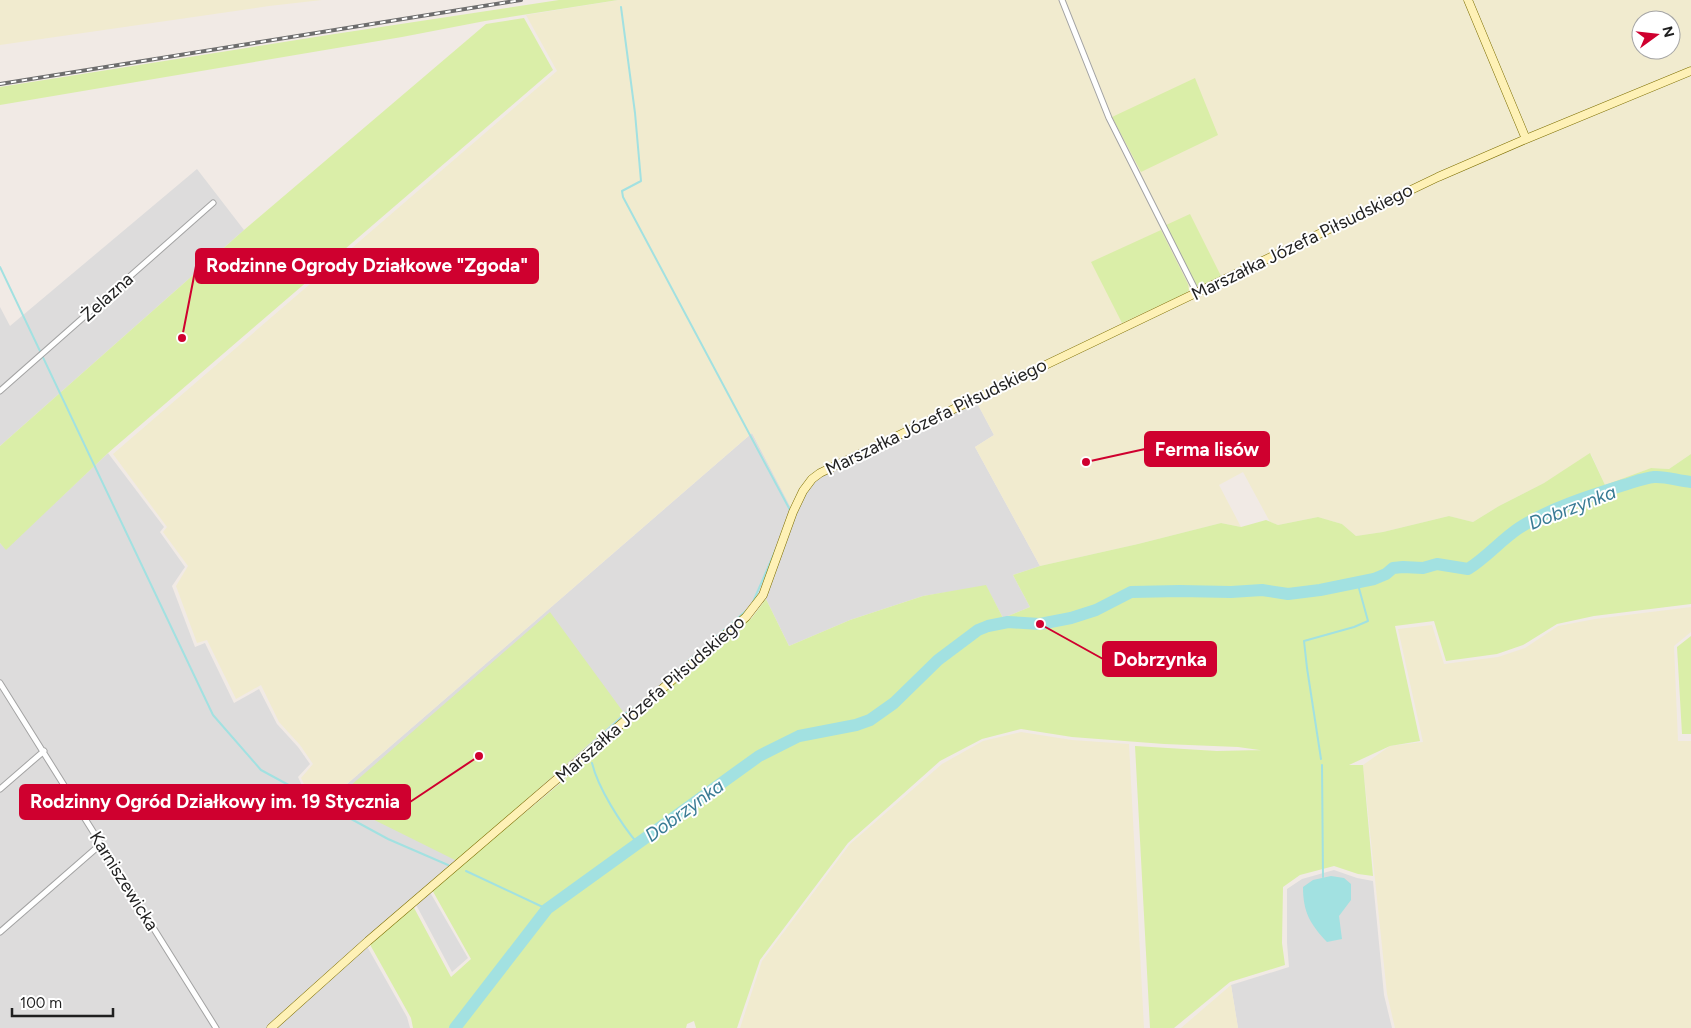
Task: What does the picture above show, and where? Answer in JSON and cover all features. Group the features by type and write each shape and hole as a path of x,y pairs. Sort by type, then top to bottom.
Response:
{"street":[{"path":"1062,0 1109,118 1197,293"},
{"path":"1468,0 1526,139"},
{"name":"Marszałka Józefa Piłsudskiego","path":"271,1028 368,941 746,617 763,595 793,512 803,491 812,479 820,473 1414,188 1526,139 1691,71"},
{"name":"Żelazna","path":"0,391 213,203"},
{"name":"Karniszewicka","path":"0,683 216,1028"},
{"path":"0,789 44,751"},
{"path":"0,932 101,844"}],"shaded area":[{"path":"0,0 322,0 0,45"},
{"path":"619,0 1691,0 1691,454 1669,469 1651,468 1605,485 1591,454 1544,483 1499,506 1473,522 1449,516 1383,532 1356,536 1342,524 1318,517 1278,525 1270,522 1243,472 1219,485 1241,527 1221,523 1040,566 975,447 994,435 975,399 820,473 793,512 752,433 340,790 332,788 320,796 307,790 301,778 313,764 300,745 279,722 261,685 236,699 207,640 197,643 176,586 188,566 163,532 167,527 113,454 557,71 526,15"},
{"path":"197,169 244,230 0,446 0,307 10,326"},
{"path":"975,399 994,435 975,447 1040,566 1013,575 1030,607 1003,618 986,586 923,596 850,620 789,646 764,595 746,617 618,733 541,799 466,858 340,790 752,433 793,511 812,479"},
{"path":"108,453 164,527 160,532 185,567 172,586 195,647 205,643 234,703 259,689 277,724 298,747 310,764 298,777 305,792 320,799 333,792 339,792 460,859 427,887 468,958 452,972 413,899 364,941 407,1017 410,1028 0,1028 0,543 6,549"},
{"path":"1691,607 1691,632 1674,646 1678,741 1691,741 1691,1028 1395,1028 1387,994 1363,765 1390,746 1423,742 1398,629 1432,625 1444,664 1498,657 1525,648 1558,626 1595,619"},
{"path":"1021,732 1072,740 1129,744 1144,1028 740,1028 762,961 850,844 942,764 983,741"},
{"path":"1334,870 1373,881 1384,995 1392,1028 1238,1028 1231,985 1289,967 1287,889 1302,879"},
{"path":"1231,985 1238,1028 1181,1028"}],"green space":[{"path":"559,0 618,0 485,21 402,37 0,105 0,87"},
{"path":"524,18 553,70 108,453 6,550 0,543 0,446 244,230 486,24"},
{"path":"1195,78 1218,135 1141,172 1112,117"},
{"path":"1190,214 1221,276 1200,286 1195,284 1166,225"},
{"path":"1161,230 1188,284 1189,290 1122,323 1091,262"},
{"path":"1590,453 1605,485 1651,468 1669,469 1691,454 1691,604 1594,616 1557,624 1523,645 1497,654 1446,661 1434,621 1395,626 1420,741 1390,746 1349,765 1363,765 1373,876 1358,874 1334,866 1300,875 1283,887 1282,943 1285,965 1230,982 1174,1028 1150,1028 1135,746 1217,751 1260,750 1072,737 1021,729 982,739 940,761 848,843 760,960 737,1028 696,1028 694,1021 687,1024 686,1028 413,1028 411,1018 368,941 412,904 451,977 471,959 431,888 570,775 746,617 751,619 766,599 789,646 850,620 923,596 986,585 1003,618 1030,607 1013,575 1040,566 1221,523 1241,527 1266,520 1278,525 1318,517 1342,524 1356,536 1383,532 1449,516 1473,522 1499,506 1544,483"},
{"path":"550,612 624,713 457,861 334,800"},
{"path":"1691,636 1691,734 1682,734 1677,647"}],"water":[{"path":"1331,876 1344,878 1351,884 1351,900 1339,916 1342,939 1327,942 1316,929 1306,911 1303,887 1313,880"}],"waterway":[{"path":"621,7 635,113 641,181 622,191 623,197 790,510"},
{"path":"0,267 213,715 261,770 388,839 448,865"},
{"name":"Dobrzynka","path":"455,1028 547,909 759,756 799,736 856,725 870,720 894,703 938,660 978,630 1008,622 1040,624 1071,618 1096,610 1131,592 1231,592 1262,590 1288,594 1320,590 1374,579 1386,574 1393,568 1423,568 1437,564 1468,569 1519,528 1544,514 1570,503 1650,478 1663,477 1691,482"},
{"path":"753,602 776,549"},
{"path":"1321,759 1304,641 1354,627 1368,621 1357,581"},
{"path":"671,676 747,610"},
{"path":"583,752 626,713 638,705"},
{"path":"592,763 599,783 611,805 638,844"},
{"path":"1322,765 1323,877"},
{"path":"466,871 547,909"}],"railway":[{"path":"0,84 521,0"}],"place":[{"name":"Rodzinne Ogrody Działkowe \"Zgoda\"","path":"182,338"},
{"name":"Ferma lisów","path":"1086,462"},
{"name":"Dobrzynka","path":"1040,624"},
{"name":"Rodzinny Ogród Działkowy im. 19 Stycznia","path":"479,756"}]}
